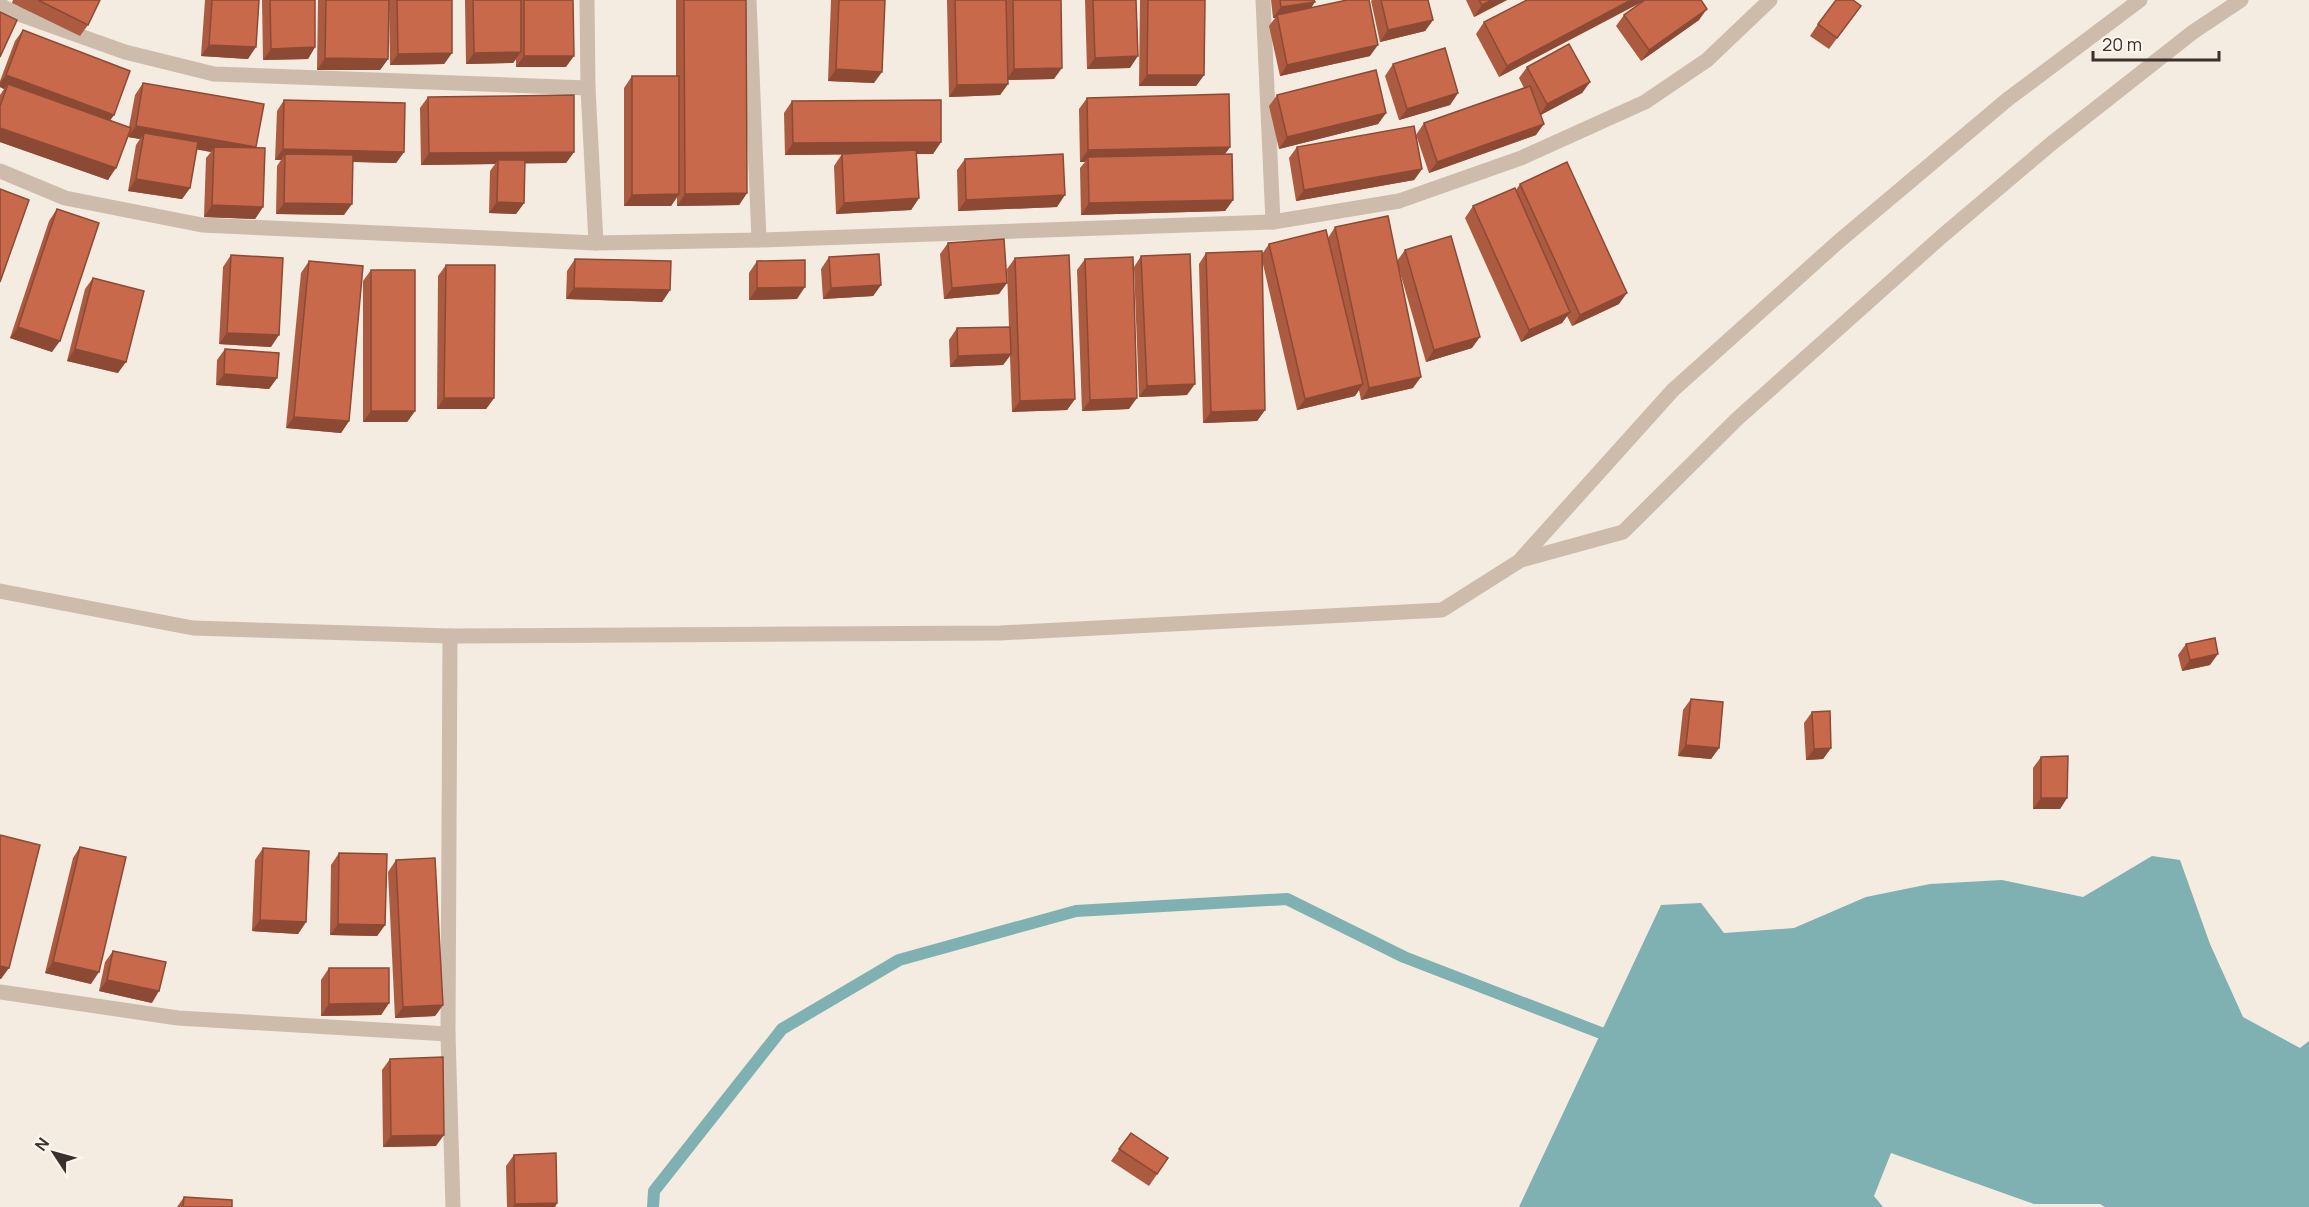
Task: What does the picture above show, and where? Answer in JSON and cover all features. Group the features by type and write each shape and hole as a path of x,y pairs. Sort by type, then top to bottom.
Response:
{"street":[{"path":"587,0 588,88 596,243"},
{"path":"748,0 759,240"},
{"path":"1263,0 1272,222"},
{"path":"0,171 65,198 202,225 596,243 759,240 1272,222 1398,201 1521,158 1645,102 1707,60 1770,0"},
{"path":"0,591 193,628 450,636 1000,633 1442,610 1521,560 1673,390 1838,242 2008,99 2140,0"},
{"path":"1521,560 1623,532 1737,419 1941,237 2052,143 2193,32 2241,0"},
{"path":"0,5 13,12 125,52 214,74 588,88"},
{"path":"450,636 448,1034 453,1207"},
{"path":"0,992 178,1018 448,1034"}],"water":[{"path":"2152,856 2180,860 2210,944 2243,1017 2300,1048 2309,1041 2309,1207 2105,1207 2100,1204 2034,1204 1891,1153 1874,1196 1883,1207 1519,1207 1661,905 1701,903 1724,933 1794,928 1866,897 1930,884 2002,880 2083,897"}],"building":[{"path":"38,0 100,0 88,25"},
{"path":"212,0 259,0 256,47 209,45"},
{"path":"270,0 315,0 315,47 271,49"},
{"path":"326,0 389,0 388,59 325,58"},
{"path":"397,0 452,0 452,53 398,54"},
{"path":"473,0 521,0 521,52 474,53"},
{"path":"524,0 573,0 574,56 524,56"},
{"path":"684,0 746,0 747,193 685,194"},
{"path":"839,0 885,0 882,72 836,69"},
{"path":"955,0 1006,0 1008,84 957,85"},
{"path":"1013,0 1061,0 1062,68 1014,69"},
{"path":"1093,0 1136,0 1138,56 1095,58"},
{"path":"1148,0 1205,0 1204,75 1147,75"},
{"path":"1280,0 1314,0 1315,2 1281,7"},
{"path":"1347,0 1369,0 1378,45 1287,65 1277,15"},
{"path":"1381,0 1428,0 1433,20 1388,30"},
{"path":"1479,0 1492,0 1482,5"},
{"path":"1527,0 1631,0 1507,66 1484,22"},
{"path":"1645,0 1701,0 1707,9 1649,50 1624,15"},
{"path":"1836,0 1853,0 1861,6 1837,38 1818,24"},
{"path":"0,12 17,20 0,57"},
{"path":"23,30 130,71 114,115 6,75"},
{"path":"1569,44 1590,82 1547,104 1527,67"},
{"path":"1445,48 1458,93 1407,109 1393,64"},
{"path":"1376,70 1386,113 1287,137 1277,95"},
{"path":"632,76 679,76 679,194 632,195"},
{"path":"143,83 264,104 256,147 136,126"},
{"path":"8,84 131,128 116,168 0,128 0,106"},
{"path":"1530,86 1544,124 1437,162 1424,123"},
{"path":"1229,94 1230,147 1088,150 1087,98"},
{"path":"574,95 574,152 429,153 428,97"},
{"path":"284,100 405,103 404,152 283,149"},
{"path":"941,100 941,142 793,143 792,101"},
{"path":"1414,126 1422,169 1304,190 1297,147"},
{"path":"144,133 198,142 190,188 136,179"},
{"path":"214,147 265,148 263,207 212,205"},
{"path":"916,150 919,198 844,203 842,154"},
{"path":"285,154 353,155 352,204 284,203"},
{"path":"1063,154 1065,195 966,200 965,159"},
{"path":"1232,154 1233,200 1089,203 1088,157"},
{"path":"498,160 525,160 524,203 497,202"},
{"path":"1567,162 1627,293 1580,315 1520,184"},
{"path":"1515,188 1570,312 1529,330 1473,206"},
{"path":"0,189 29,200 0,282"},
{"path":"57,209 99,223 60,341 18,327"},
{"path":"1388,216 1421,377 1369,388 1335,227"},
{"path":"1326,230 1363,384 1305,399 1269,244"},
{"path":"1451,236 1480,337 1434,350 1405,250"},
{"path":"1004,239 1007,283 952,288 948,243"},
{"path":"1262,251 1265,410 1211,412 1206,253"},
{"path":"879,254 881,285 831,288 829,257"},
{"path":"1190,254 1195,384 1147,386 1141,256"},
{"path":"231,255 283,258 279,335 227,333"},
{"path":"1069,255 1075,399 1020,401 1015,258"},
{"path":"1133,257 1137,398 1090,400 1085,259"},
{"path":"575,259 671,261 670,290 574,288"},
{"path":"805,260 805,287 757,288 757,261"},
{"path":"309,261 363,266 349,421 294,417"},
{"path":"446,265 495,265 494,398 444,398"},
{"path":"371,270 415,270 415,411 371,411"},
{"path":"93,278 144,291 126,362 75,349"},
{"path":"1010,327 1011,354 958,356 957,328"},
{"path":"225,349 279,353 277,378 224,374"},
{"path":"2215,638 2218,654 2190,660 2186,644"},
{"path":"1691,699 1723,702 1719,748 1686,745"},
{"path":"1830,711 1831,748 1814,749 1812,712"},
{"path":"2068,756 2067,798 2041,798 2041,757"},
{"path":"0,835 40,845 9,968 0,966"},
{"path":"80,847 126,857 99,972 53,962"},
{"path":"263,848 309,851 306,922 260,920"},
{"path":"339,853 387,854 385,925 338,924"},
{"path":"435,858 443,1005 403,1007 396,860"},
{"path":"113,951 166,962 159,991 107,980"},
{"path":"329,968 389,968 389,1003 329,1004"},
{"path":"443,1057 444,1135 391,1136 390,1059"},
{"path":"1131,1133 1168,1158 1157,1174 1119,1149"},
{"path":"556,1153 557,1203 515,1204 514,1155"},
{"path":"184,1197 232,1200 232,1207 183,1207"}],"waterway":[{"path":"653,1207 654,1191 782,1029 899,960 1076,911 1287,899 1404,957 1601,1033 1616,1035"}]}
